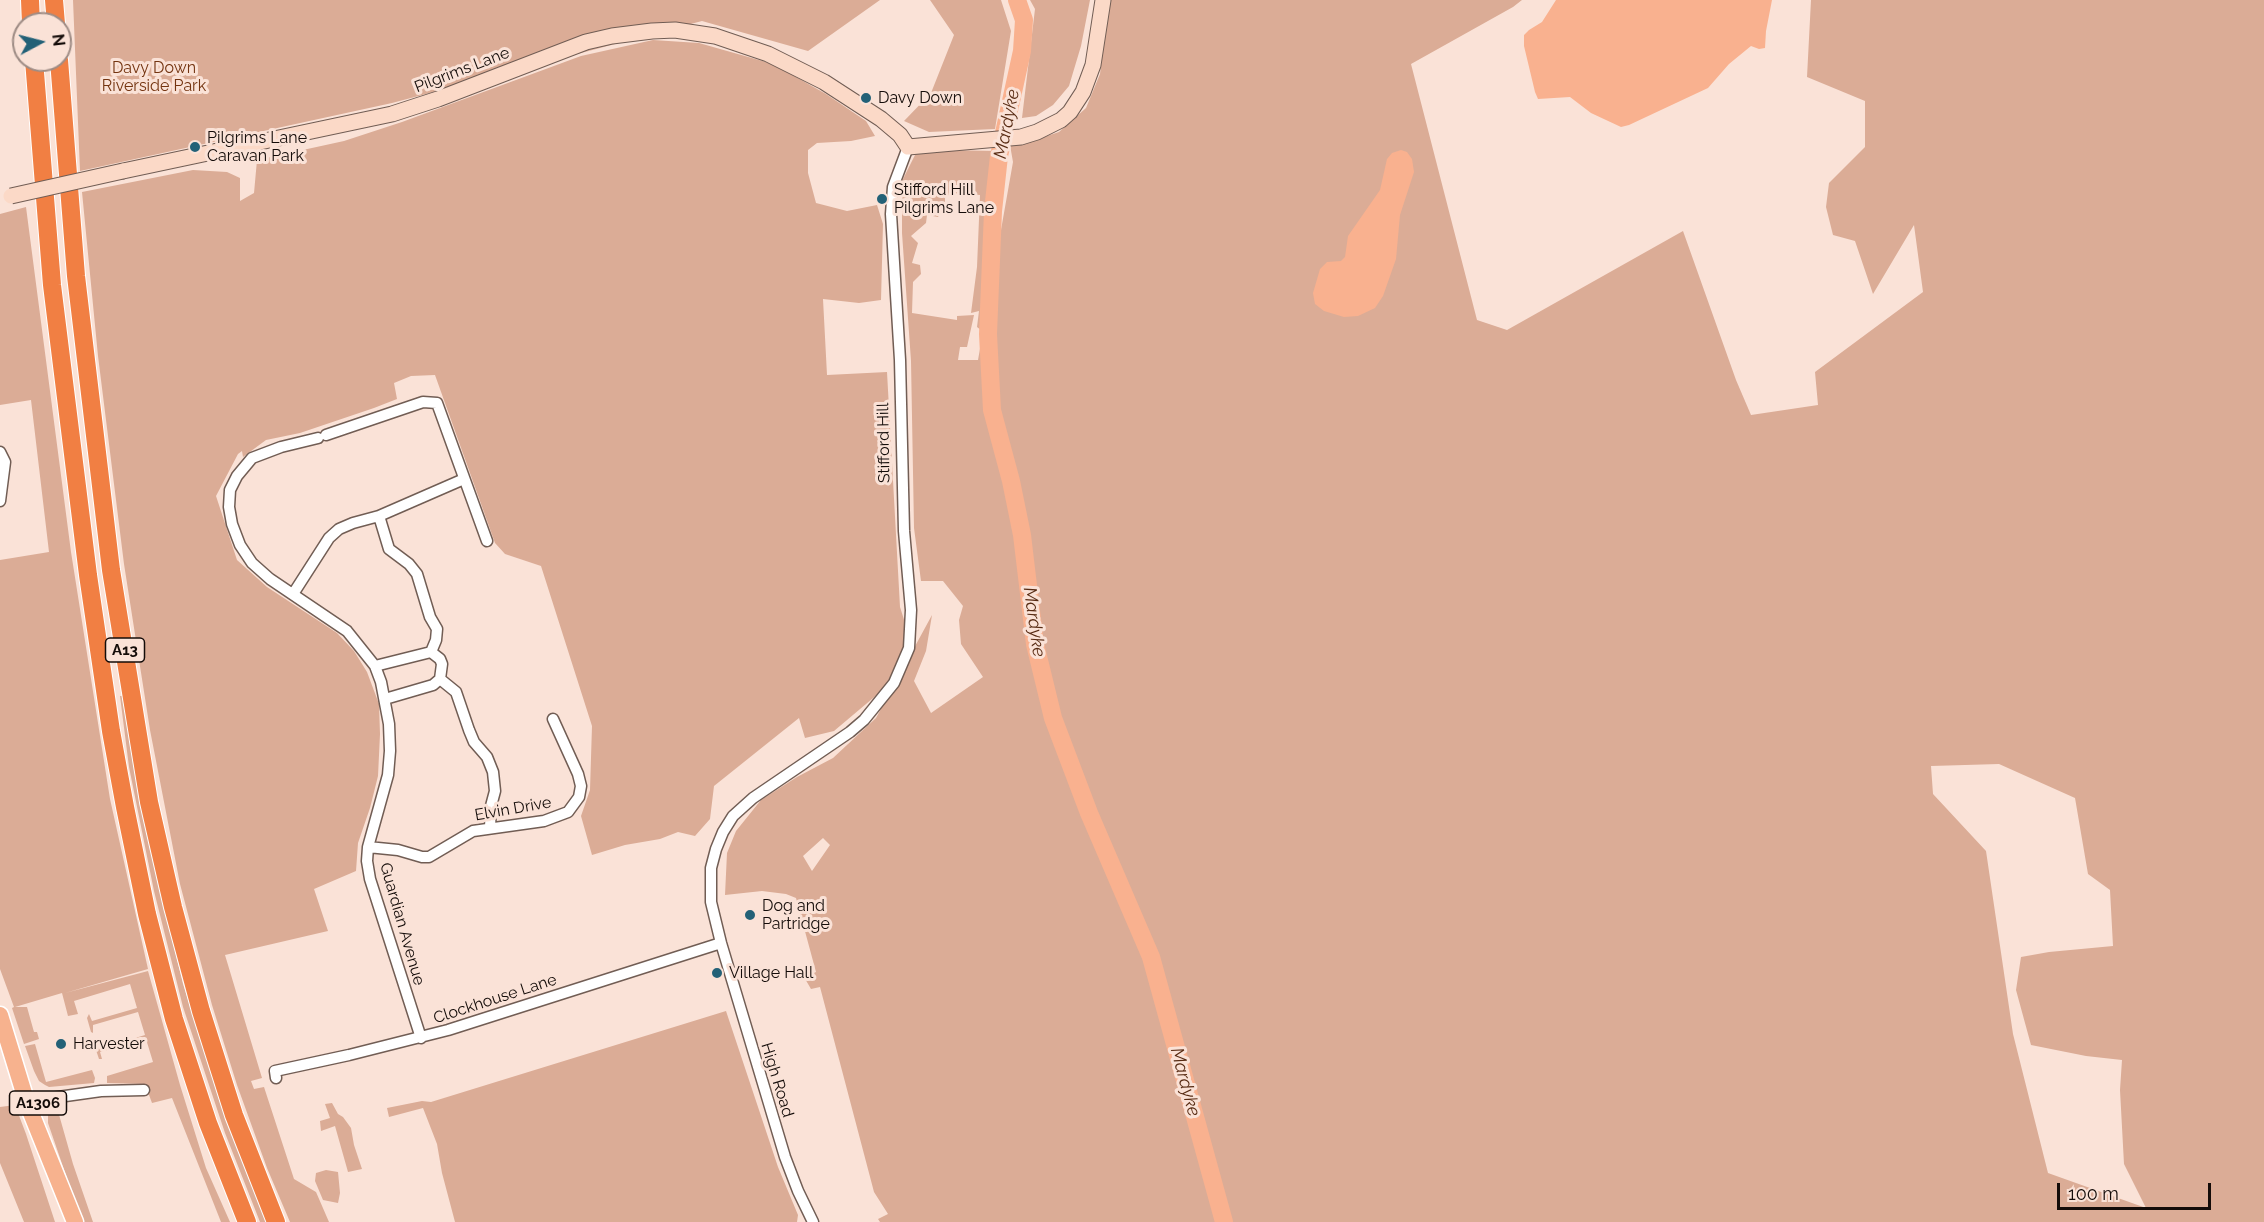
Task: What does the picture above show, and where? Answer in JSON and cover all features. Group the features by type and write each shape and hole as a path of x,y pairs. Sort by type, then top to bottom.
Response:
{"highway":[{"name":"A13","path":"35,72 52,285 88,575 111,731 125,807 147,914 174,1019 208,1123 247,1222"},
{"name":"A13","path":"60,72 76,276 111,570 149,802 173,907 201,1011 234,1115 276,1222"}],"main road":[{"path":"908,147 1021,137 1061,120 1070,112 1083,92 1093,65 1103,0"},
{"name":"Pilgrims Lane","path":"6,197 392,114 438,99 586,42 652,30 675,30 715,36 768,54 824,82 881,119 900,135 908,147"},
{"name":"A1306","path":"0,1005 37,1100 75,1222"},
{"name":"A1306","path":"0,1014 27,1102 69,1204"}],"street":[{"name":"Stifford Hill","path":"721,943 711,902 711,868 723,832 743,806 864,720 894,683 909,648 911,610 903,531 900,351 891,214 893,187 908,147"},
{"name":"Guardian Avenue","path":"421,1038 370,879 367,861 368,847 388,775 390,751 385,699 375,666 347,631 270,579 252,563 240,545 232,524 229,507 230,490 237,476 252,458 281,447 322,437 423,402 437,403 464,479"},
{"path":"0,452 5,462 0,501"},
{"path":"293,594 329,537 339,529 379,516 464,479 487,541"},
{"path":"379,516 389,549 410,564 417,574 436,629 436,640 431,652"},
{"path":"375,666 431,652"},
{"path":"385,699 433,685 440,679 442,664 440,659 431,652"},
{"path":"440,679 452,687 459,698 468,730 474,742 487,757 493,772 495,791 491,806 490,827"},
{"name":"Elvin Drive","path":"368,847 398,850 422,857 429,856 458,837 473,831 558,817 574,805 579,797 581,786 578,774 553,719"},
{"name":"Clockhouse Lane","path":"272,1074 421,1038 721,943"},
{"name":"High Road","path":"721,943 785,1157 813,1222"},
{"path":"37,1100 101,1091 144,1090"}],"green space":[{"name":"Davy Down Riverside Park","path":"73,0 880,0 808,51 702,21 392,103 80,171"},
{"path":"930,0 1001,0 1011,31 995,129 929,132 904,121 931,93 954,35"},
{"path":"1030,0 1090,0 1081,46 1069,86 1053,105 1036,116 1022,118 1035,9"},
{"path":"1109,0 1522,0 1411,64 1477,320 1507,330 1683,231 1736,380 1751,415 1818,405 1815,372 1923,292 1914,225 1873,294 1855,241 1833,235 1826,207 1829,183 1865,147 1865,101 1807,77 1811,0 2264,0 2264,1222 880,1222 878,1219 888,1214 874,1192 820,987 811,989 804,977 816,972 796,898 786,894 762,891 725,895 727,853 736,831 761,800 833,758 876,718 932,615 926,651 914,681 931,713 983,677 961,644 959,620 963,606 943,581 921,581 914,528 911,361 902,233 902,181 916,153 943,150 998,151 991,217 987,301 981,330 977,327 979,311 971,313 977,267 980,195 951,193 945,198 945,204 938,217 927,215 926,223 911,236 918,243 912,263 920,265 921,274 913,282 912,313 957,320 957,316 974,315 967,347 960,347 958,360 978,360 1013,162 1010,145 1026,143 1059,132 1086,108 1100,74","holes":["1999,764 2075,798 2088,874 2110,890 2113,946 2021,957 2016,990 2031,1045 2086,1056 2122,1060 2120,1090 2124,1164 2146,1208 2048,1173 2013,1034 1986,851 1933,794 1931,766","823,838 830,845 812,871 803,856"]},
{"path":"653,40 699,43 773,64 826,94 866,121 875,136 851,141 817,143 808,150 808,173 816,203 847,211 877,205 883,224 881,300 859,303 823,299 827,375 887,372 900,607 907,629 902,658 885,688 834,731 805,738 799,718 714,786 710,819 695,836 678,832 660,839 625,845 592,855 581,816 590,790 592,726 541,566 505,554 495,543 435,375 411,376 394,383 397,399 300,433 266,440 243,457 242,451 238,454 216,496 237,560 267,587 337,633 354,651 367,672 379,704 378,776 358,843 356,871 314,889 328,931 225,955 262,1078 251,1081 254,1089 264,1087 294,1179 316,1192 329,1222 290,1222 267,1168 237,1085 212,1005 180,884 150,730 124,564 98,356 82,192 193,170 227,172 240,178 240,201 254,193 257,160 344,141 581,56"},
{"path":"26,207 71,552 110,799 148,969 65,993 148,971 206,1168 230,1222 221,1222 172,1098 152,1103 145,1084 107,1083 107,1076 153,1062 146,1039 100,1052 102,1059 99,1059 94,1044 96,1042 99,1049 145,1035 138,1012 93,1025 93,1033 91,1032 87,1018 89,1014 92,1021 137,1008 130,984 74,1001 78,1014 68,1016 62,993 15,1007 27,1007 34,1032 37,1032 39,1039 24,1044 0,969 0,560 49,552 31,400 0,405 0,214"},
{"path":"120,696 122,696 155,868 183,984 229,1127 267,1222 260,1222 225,1133 183,1007 154,891 129,767"},
{"path":"726,1011 778,1167 798,1215 797,1222 455,1222 437,1144 423,1108 389,1117 387,1108 422,1101 431,1102"},
{"path":"35,1044 46,1082 92,1070 94,1083 49,1087 45,1085 39,1081 25,1046"},
{"path":"332,1103 338,1114 351,1128 362,1169 348,1172 335,1126 321,1131 320,1121 330,1118 325,1104"},
{"path":"56,1104 93,1222 82,1222 48,1123 48,1110 50,1106"},
{"path":"15,1105 55,1222 24,1222 0,1163 0,1107"},
{"path":"326,1170 338,1172 340,1193 338,1203 323,1200 315,1181 316,1173"}],"shaded area":[{"path":"1556,0 1772,0 1765,48 1759,49 1751,46 1729,64 1708,88 1621,127 1591,113 1570,97 1538,99 1524,46 1524,35 1542,22"},
{"path":"1401,150 1407,152 1412,159 1414,172 1400,215 1396,259 1383,296 1375,308 1358,316 1344,317 1324,311 1315,304 1313,293 1320,269 1327,262 1341,261 1345,257 1348,236 1380,190 1387,159 1392,153"}],"waterway":[{"name":"Mardyke","path":"1017,0 1024,20 1022,51 999,156 993,211 988,334 992,410 1011,481 1022,535 1035,644 1053,718 1089,813 1151,957 1224,1222"}],"place":[{"name":"Davy Down","path":"866,98"},
{"name":"Pilgrims Lane Caravan Park","path":"195,147"},
{"name":"Stifford Hill Pilgrims Lane","path":"882,199"},
{"name":"Dog and Partridge","path":"750,915"},
{"name":"Village Hall","path":"717,973"},
{"name":"Harvester","path":"61,1044"}]}
